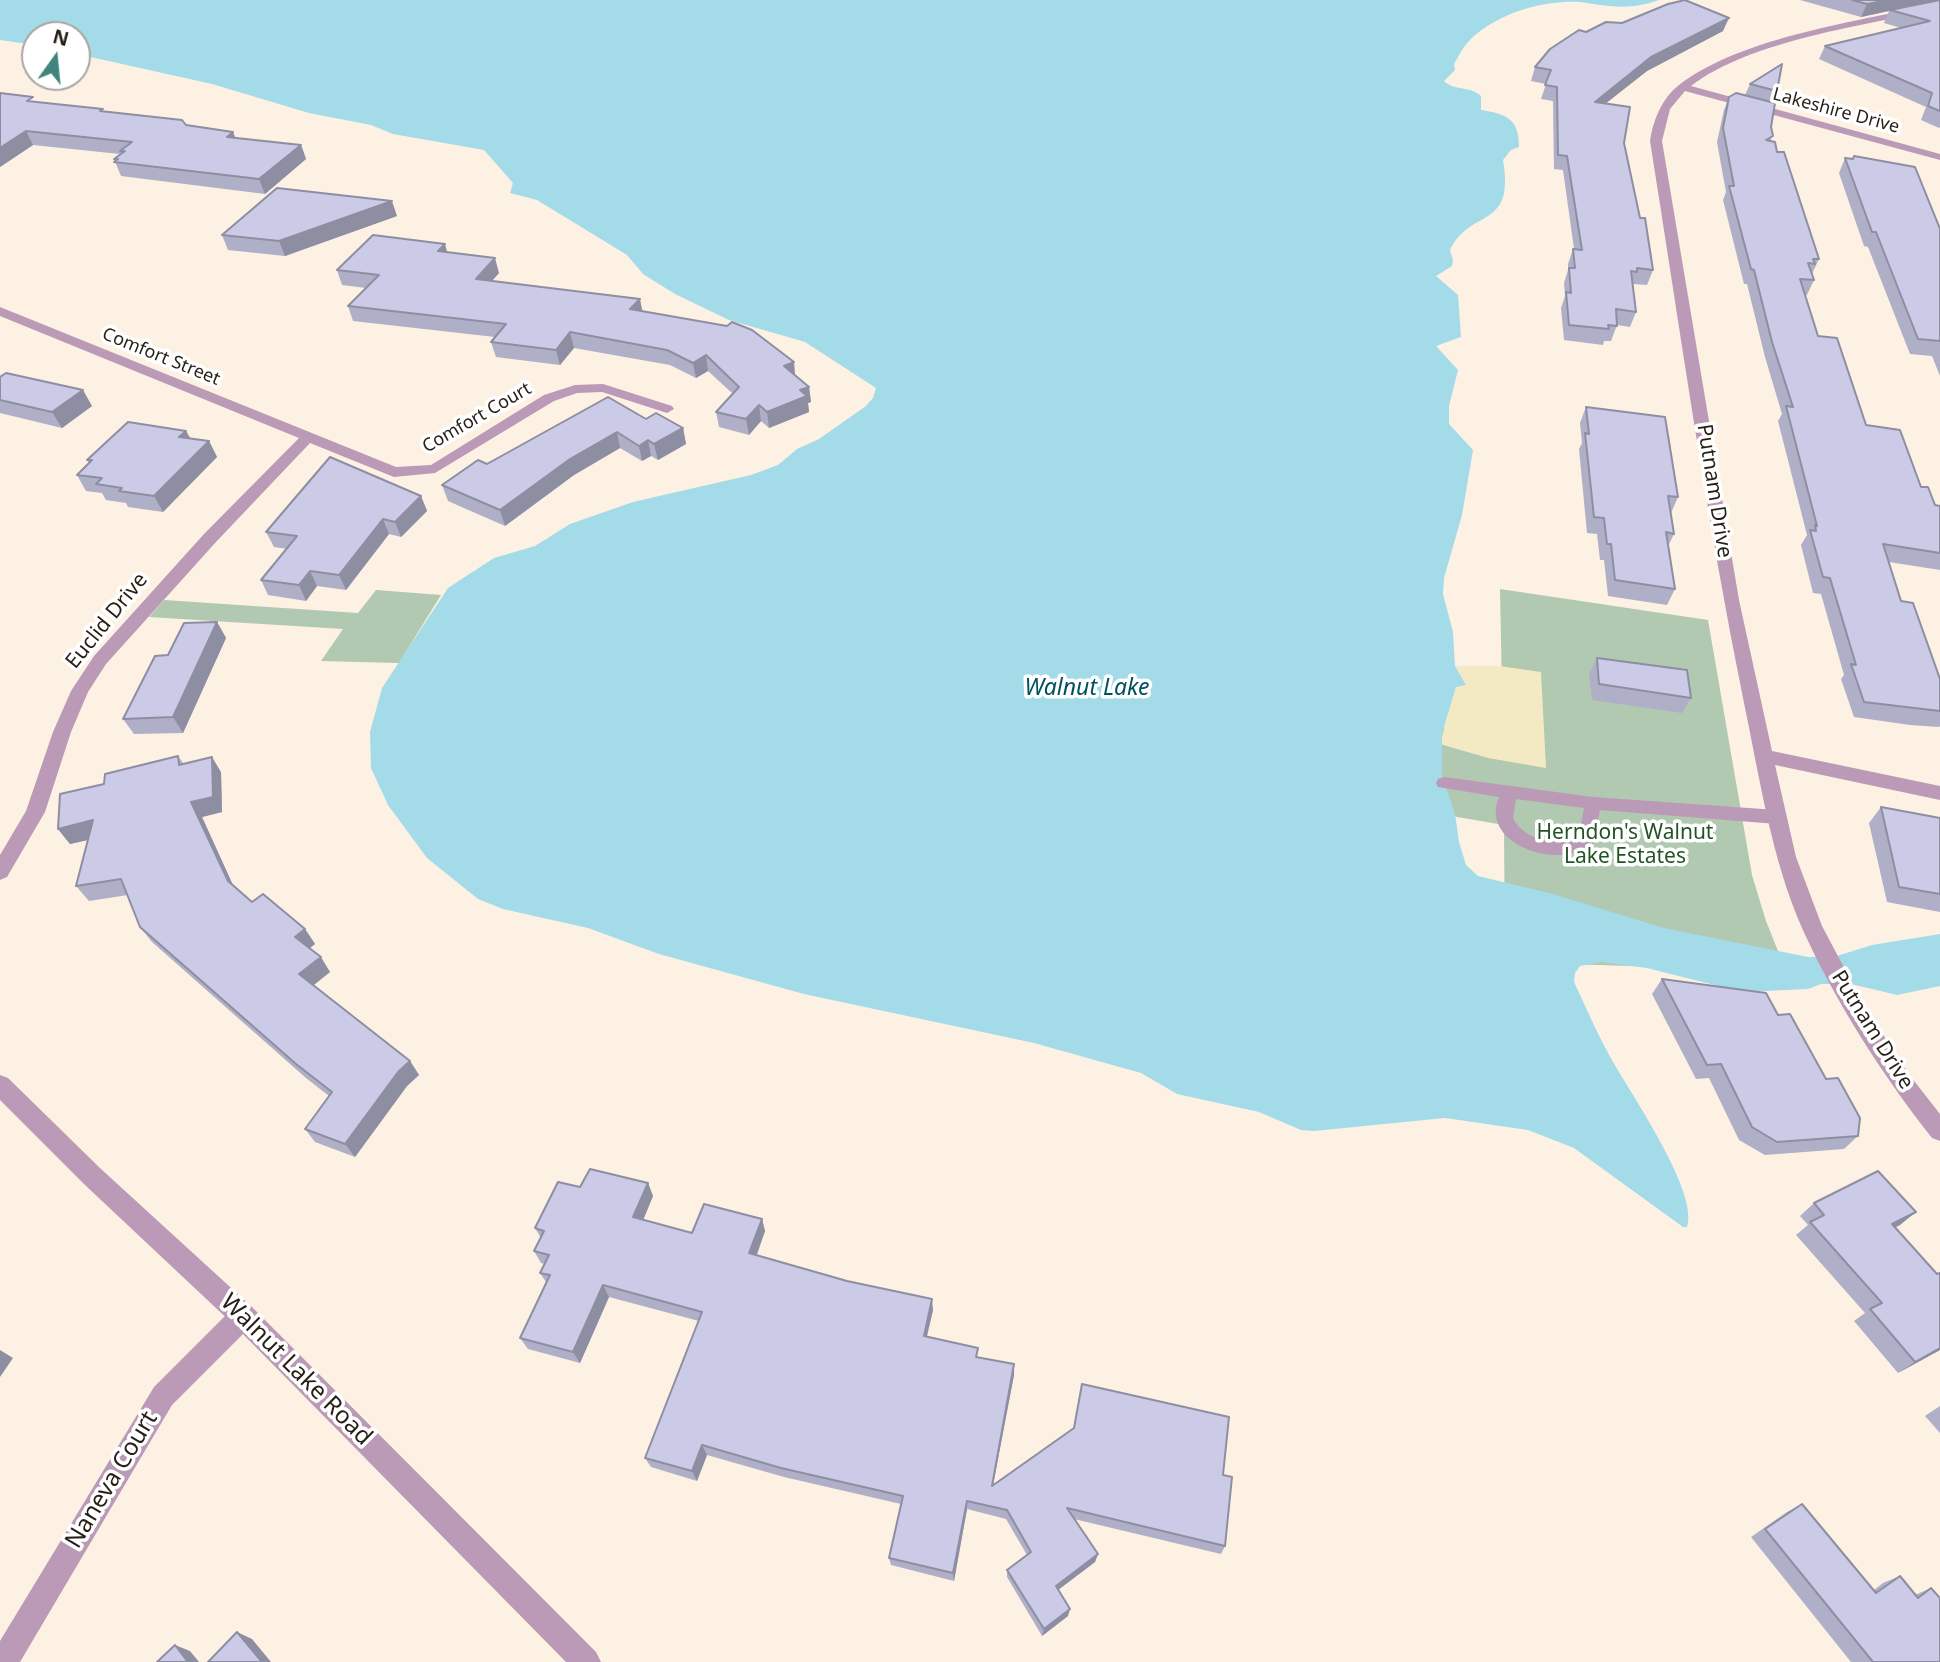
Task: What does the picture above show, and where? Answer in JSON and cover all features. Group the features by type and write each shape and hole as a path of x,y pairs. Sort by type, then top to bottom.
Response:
{"street":[{"name":"Putnam Drive","path":"1940,6 1761,50 1719,65 1682,87 1668,103 1657,129 1659,167 1680,278 1731,600 1786,857 1812,927 1858,1015 1903,1084 1940,1130"},
{"name":"Lakeshire Drive","path":"1682,87 1940,157"},
{"name":"Comfort Street","path":"0,311 308,437"},
{"name":"Comfort Court","path":"308,437 394,472 414,472 435,469 549,398 575,389 603,388 667,409"},
{"name":"Euclid Drive","path":"0,872 35,812 62,732 80,691 100,660 209,538 308,437"},
{"path":"1766,756 1940,793"},
{"name":"Walnut Lake Road","path":"0,1085 93,1177 243,1316 586,1662"},
{"name":"Naneva Court","path":"5,1662 163,1396 243,1316"}],"lane":[{"path":"1444,783 1593,803 1777,817"},
{"path":"1510,792 1503,809 1509,829 1524,841 1544,847 1564,849 1587,839 1593,803"}],"green space":[{"name":"Herndon's Walnut Lake Estates","path":"1500,589 1708,620 1752,875 1766,921 1786,971 1505,962 1504,825 1347,798 1354,714 1503,738"},
{"path":"376,590 441,595 399,663 321,661 343,629 149,617 164,600 358,613"}],"sand":[{"path":"1455,666 1499,666 1541,672 1546,768 1488,758 1440,744 1456,686 1466,685"}],"water":[{"name":"Walnut Lake","path":"0,0 1659,0 1628,7 1579,2 1550,3 1505,16 1469,41 1454,64 1455,70 1444,81 1477,93 1481,96 1481,110 1505,116 1510,120 1517,130 1519,147 1511,150 1503,160 1503,198 1497,208 1459,237 1450,250 1452,266 1436,276 1458,295 1461,337 1436,346 1458,370 1449,406 1449,424 1473,450 1462,515 1444,578 1443,594 1453,632 1455,666 1466,685 1456,687 1442,734 1442,775 1455,814 1459,842 1466,865 1478,876 1553,894 1664,928 1808,957 1837,956 1872,945 1940,934 1940,986 1897,995 1851,984 1821,984 1808,989 1742,992 1647,968 1602,962 1580,966 1575,973 1574,982 1603,1043 1659,1139 1683,1189 1688,1211 1687,1227 1683,1227 1574,1148 1528,1130 1445,1118 1301,1130 1259,1112 1177,1094 1141,1073 1034,1043 804,994 659,954 588,928 503,909 478,899 427,858 388,805 371,768 370,732 382,688 448,588 494,558 535,546 570,524 633,502 751,475 778,465 797,449 819,439 866,406 873,398 876,388 805,342 729,320 675,294 643,274 627,255 537,200 510,193 513,183 484,150 393,134 371,125 309,113 212,84 91,57 91,21 21,21 21,43 0,40"}],"building":[{"path":"1685,0 1729,18 1651,57 1595,102 1630,107 1624,143 1640,218 1645,218 1653,270 1637,268 1637,272 1631,271 1636,312 1616,309 1617,326 1608,325 1609,329 1569,325 1566,292 1571,293 1569,268 1575,268 1573,249 1582,250 1567,156 1558,155 1557,87 1545,85 1551,70 1535,67 1550,49 1579,30 1586,32 1606,22 1622,23"},
{"path":"1852,0 1888,0 1867,4"},
{"path":"1940,0 1940,111 1928,106 1932,93 1825,46 1930,21 1890,10"},
{"path":"1782,64 1777,91 1750,84"},
{"path":"0,93 33,97 27,101 182,120 186,125 233,132 227,137 301,145 259,179 114,162 118,159 114,159 125,151 120,151 132,142 26,131 0,148"},
{"path":"1736,93 1775,103 1771,127 1773,136 1766,140 1775,142 1777,152 1784,152 1819,259 1813,259 1815,264 1808,263 1814,280 1800,279 1818,336 1837,338 1866,425 1900,430 1921,487 1928,487 1935,505 1940,506 1940,553 1883,544 1901,601 1913,603 1940,679 1940,711 1864,702 1851,664 1856,665 1830,578 1823,577 1810,530 1816,531 1815,525 1817,526 1786,406 1793,407 1729,186 1734,186 1723,128 1729,97"},
{"path":"1854,156 1915,167 1940,229 1940,341 1918,339 1876,232 1872,232 1845,158 1853,159"},
{"path":"277,188 392,201 279,241 222,235"},
{"path":"373,235 445,244 438,251 495,258 476,279 640,299 630,309 727,326 732,322 752,330 794,362 784,366 809,387 800,390 807,396 767,412 759,405 746,419 716,412 739,387 706,355 693,363 667,350 570,332 556,350 491,342 506,324 348,306 379,275 337,270"},
{"path":"6,373 83,390 52,412 0,400 0,377"},
{"path":"608,397 646,419 656,413 683,428 654,444 648,440 639,446 617,432 570,459 500,510 442,485 478,460 487,464"},
{"path":"1586,407 1665,417 1678,497 1668,496 1674,534 1666,532 1675,589 1615,580 1611,544 1607,544 1604,518 1594,517 1585,433 1589,434"},
{"path":"128,422 186,431 179,437 209,441 154,496 119,491 122,488 96,484 102,478 77,475 92,460 87,460"},
{"path":"330,457 421,496 395,522 383,519 339,575 310,571 299,585 261,580 297,536 266,532"},
{"path":"217,622 173,717 123,719 155,656 168,655 184,623"},
{"path":"1597,658 1687,670 1691,698 1599,684"},
{"path":"178,756 179,765 212,757 213,797 191,802 228,881 252,902 263,894 305,929 295,937 321,957 299,974 410,1061 398,1072 345,1144 305,1129 332,1092 296,1064 140,927 121,879 76,886 93,820 58,829 60,794 104,784 105,774"},
{"path":"1881,807 1940,818 1940,894 1899,887"},
{"path":"1662,979 1766,993 1778,1015 1790,1014 1826,1079 1838,1078 1860,1118 1858,1136 1777,1142 1752,1127 1721,1064 1707,1065"},
{"path":"590,1169 648,1183 633,1217 692,1233 704,1204 762,1219 749,1253 847,1281 932,1299 924,1336 978,1348 976,1357 1014,1364 992,1486 1074,1428 1082,1384 1229,1417 1223,1475 1232,1477 1225,1546 1067,1508 1098,1554 1056,1586 1070,1609 1044,1629 1007,1570 1031,1552 1007,1510 967,1501 953,1573 889,1558 903,1496 781,1468 702,1445 692,1471 645,1458 702,1312 603,1285 573,1352 520,1338 550,1275 540,1273 549,1255 534,1251 544,1231 535,1228 558,1182 580,1187"},
{"path":"1878,1171 1916,1212 1892,1224 1937,1274 1940,1273 1940,1348 1915,1362 1870,1309 1882,1303 1810,1222 1824,1215 1814,1203"},
{"path":"1802,1504 1876,1593 1900,1576 1918,1598 1931,1588 1940,1598 1940,1662 1873,1662 1765,1529"},
{"path":"237,1632 262,1662 208,1662"},
{"path":"175,1645 188,1662 157,1662"}]}
